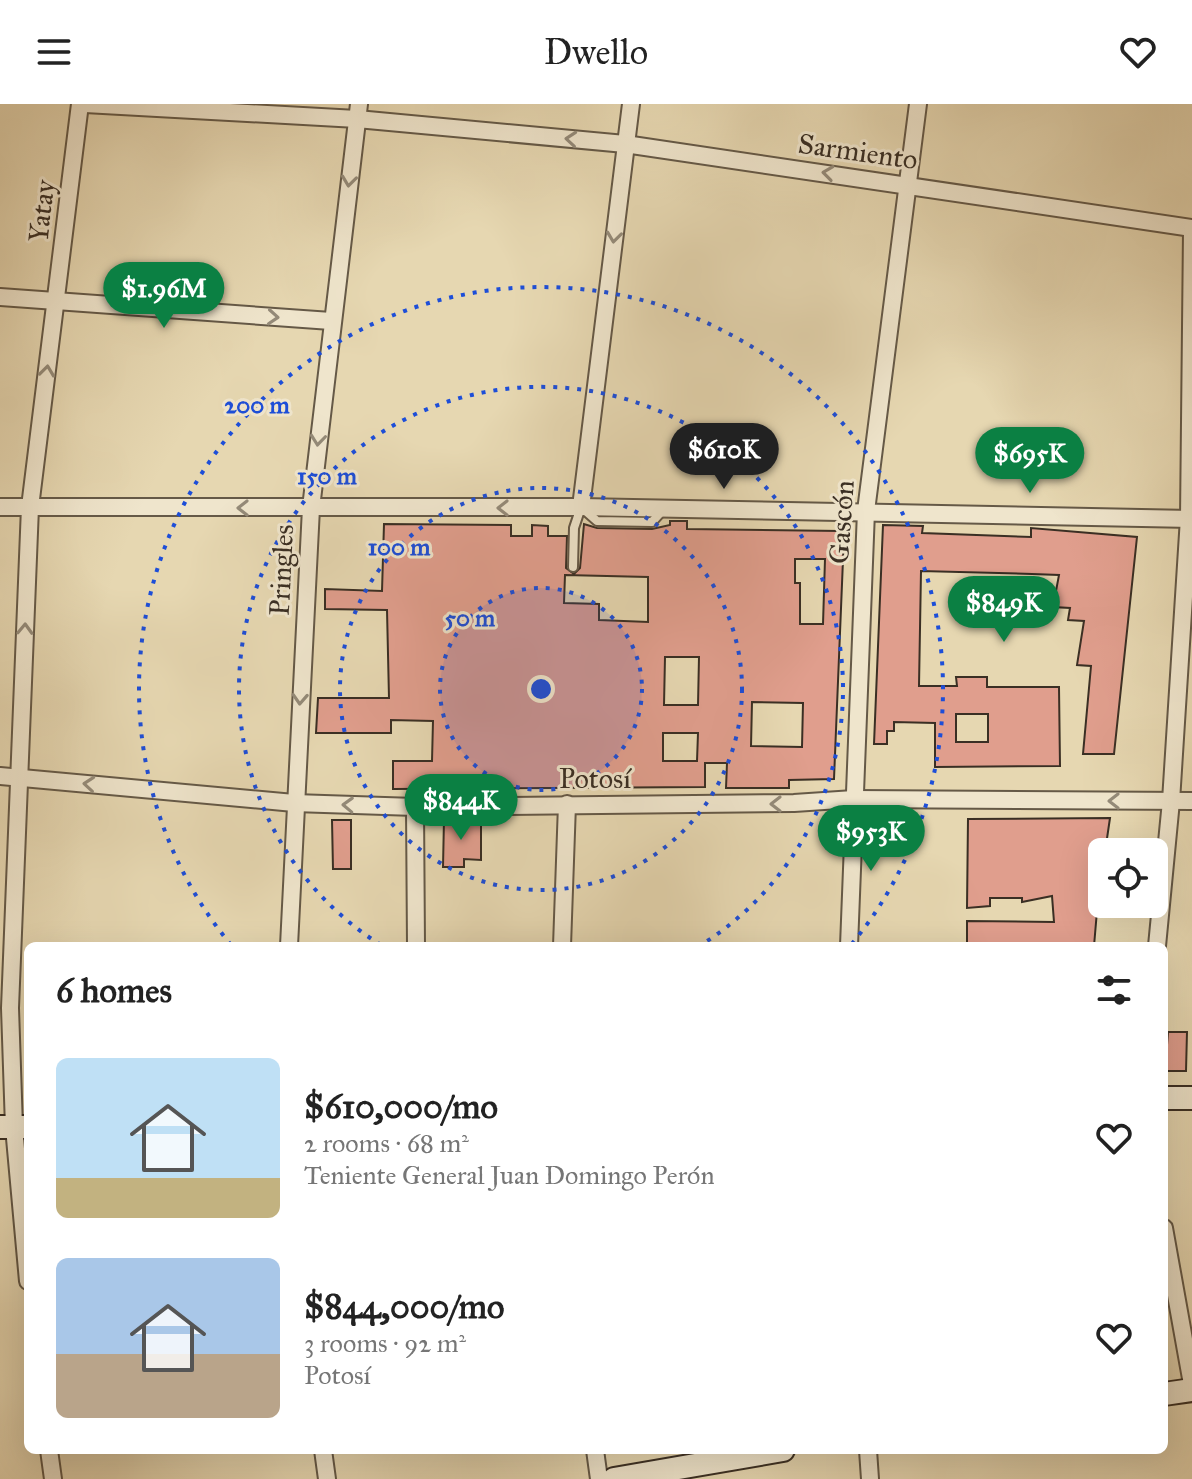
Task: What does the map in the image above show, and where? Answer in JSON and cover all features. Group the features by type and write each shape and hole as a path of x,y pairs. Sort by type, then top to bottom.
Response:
{"street":[{"name":"Sarmiento","path":"82,104 358,111 625,144 906,184 1192,230"},
{"name":"Yatay","path":"24,1237 14,1127 10,1008 30,507 82,104"},
{"path":"581,507 631,104"},
{"name":"Gascón","path":"849,942 866,511 918,104"},
{"name":"Pringles","path":"289,942 311,508 358,111"},
{"path":"1157,942 1171,801 1190,518 1192,230"},
{"path":"0,297 331,321"},
{"path":"0,507 581,507 662,511 866,511 1190,518"},
{"name":"Potosí","path":"0,776 294,803 415,807 794,803 854,799 1192,801"},
{"path":"562,942 567,804"},
{"path":"415,807 416,942"},
{"path":"1168,1098 1192,1098"},
{"path":"1168,1250 1192,1384"},
{"path":"1168,1393 1192,1390"},
{"path":"50,1454 53,1479"},
{"path":"324,1454 327,1479"},
{"path":"596,1454 599,1479"},
{"path":"614,1479 760,1454"},
{"path":"868,1454 870,1479"}],"lane":[{"path":"573,567 574,528 581,507"}],"building":[{"path":"670,521 687,521 687,529 841,531 844,535 834,779 789,780 789,788 726,788 727,763 705,763 705,787 393,789 393,761 432,761 433,721 391,720 391,733 316,733 318,698 389,698 387,610 325,609 325,589 382,591 384,524 511,525 511,536 532,536 532,525 548,526 548,536 567,536 566,568 574,574 580,568 584,524 597,528 652,529 670,525","holes":["795,559 825,559 823,624 800,624 800,583 795,583","565,575 648,577 648,622 599,620 599,604 564,603","665,657 699,657 698,705 664,705","752,702 803,703 802,747 751,746","663,733 698,733 697,761 663,761"]},
{"path":"883,525 923,526 922,533 1031,537 1031,528 1137,537 1114,754 1083,754 1091,666 1077,665 1084,621 1068,620 1070,608 1053,607 1059,575 921,571 919,686 957,686 956,677 987,677 987,687 1059,687 1060,766 935,767 935,723 894,722 894,731 887,731 887,744 874,744","holes":["956,714 988,714 988,742 956,742"]},
{"path":"1110,818 1107,838 1088,838 1088,918 1096,918 1094,942 967,942 967,921 1054,922 1052,896 1022,902 1022,898 990,898 990,906 967,908 968,819"},
{"path":"444,819 481,819 481,860 464,859 464,867 443,867"},
{"path":"332,820 351,820 351,869 333,869"},
{"path":"1168,1032 1187,1032 1186,1071 1168,1071"}]}
